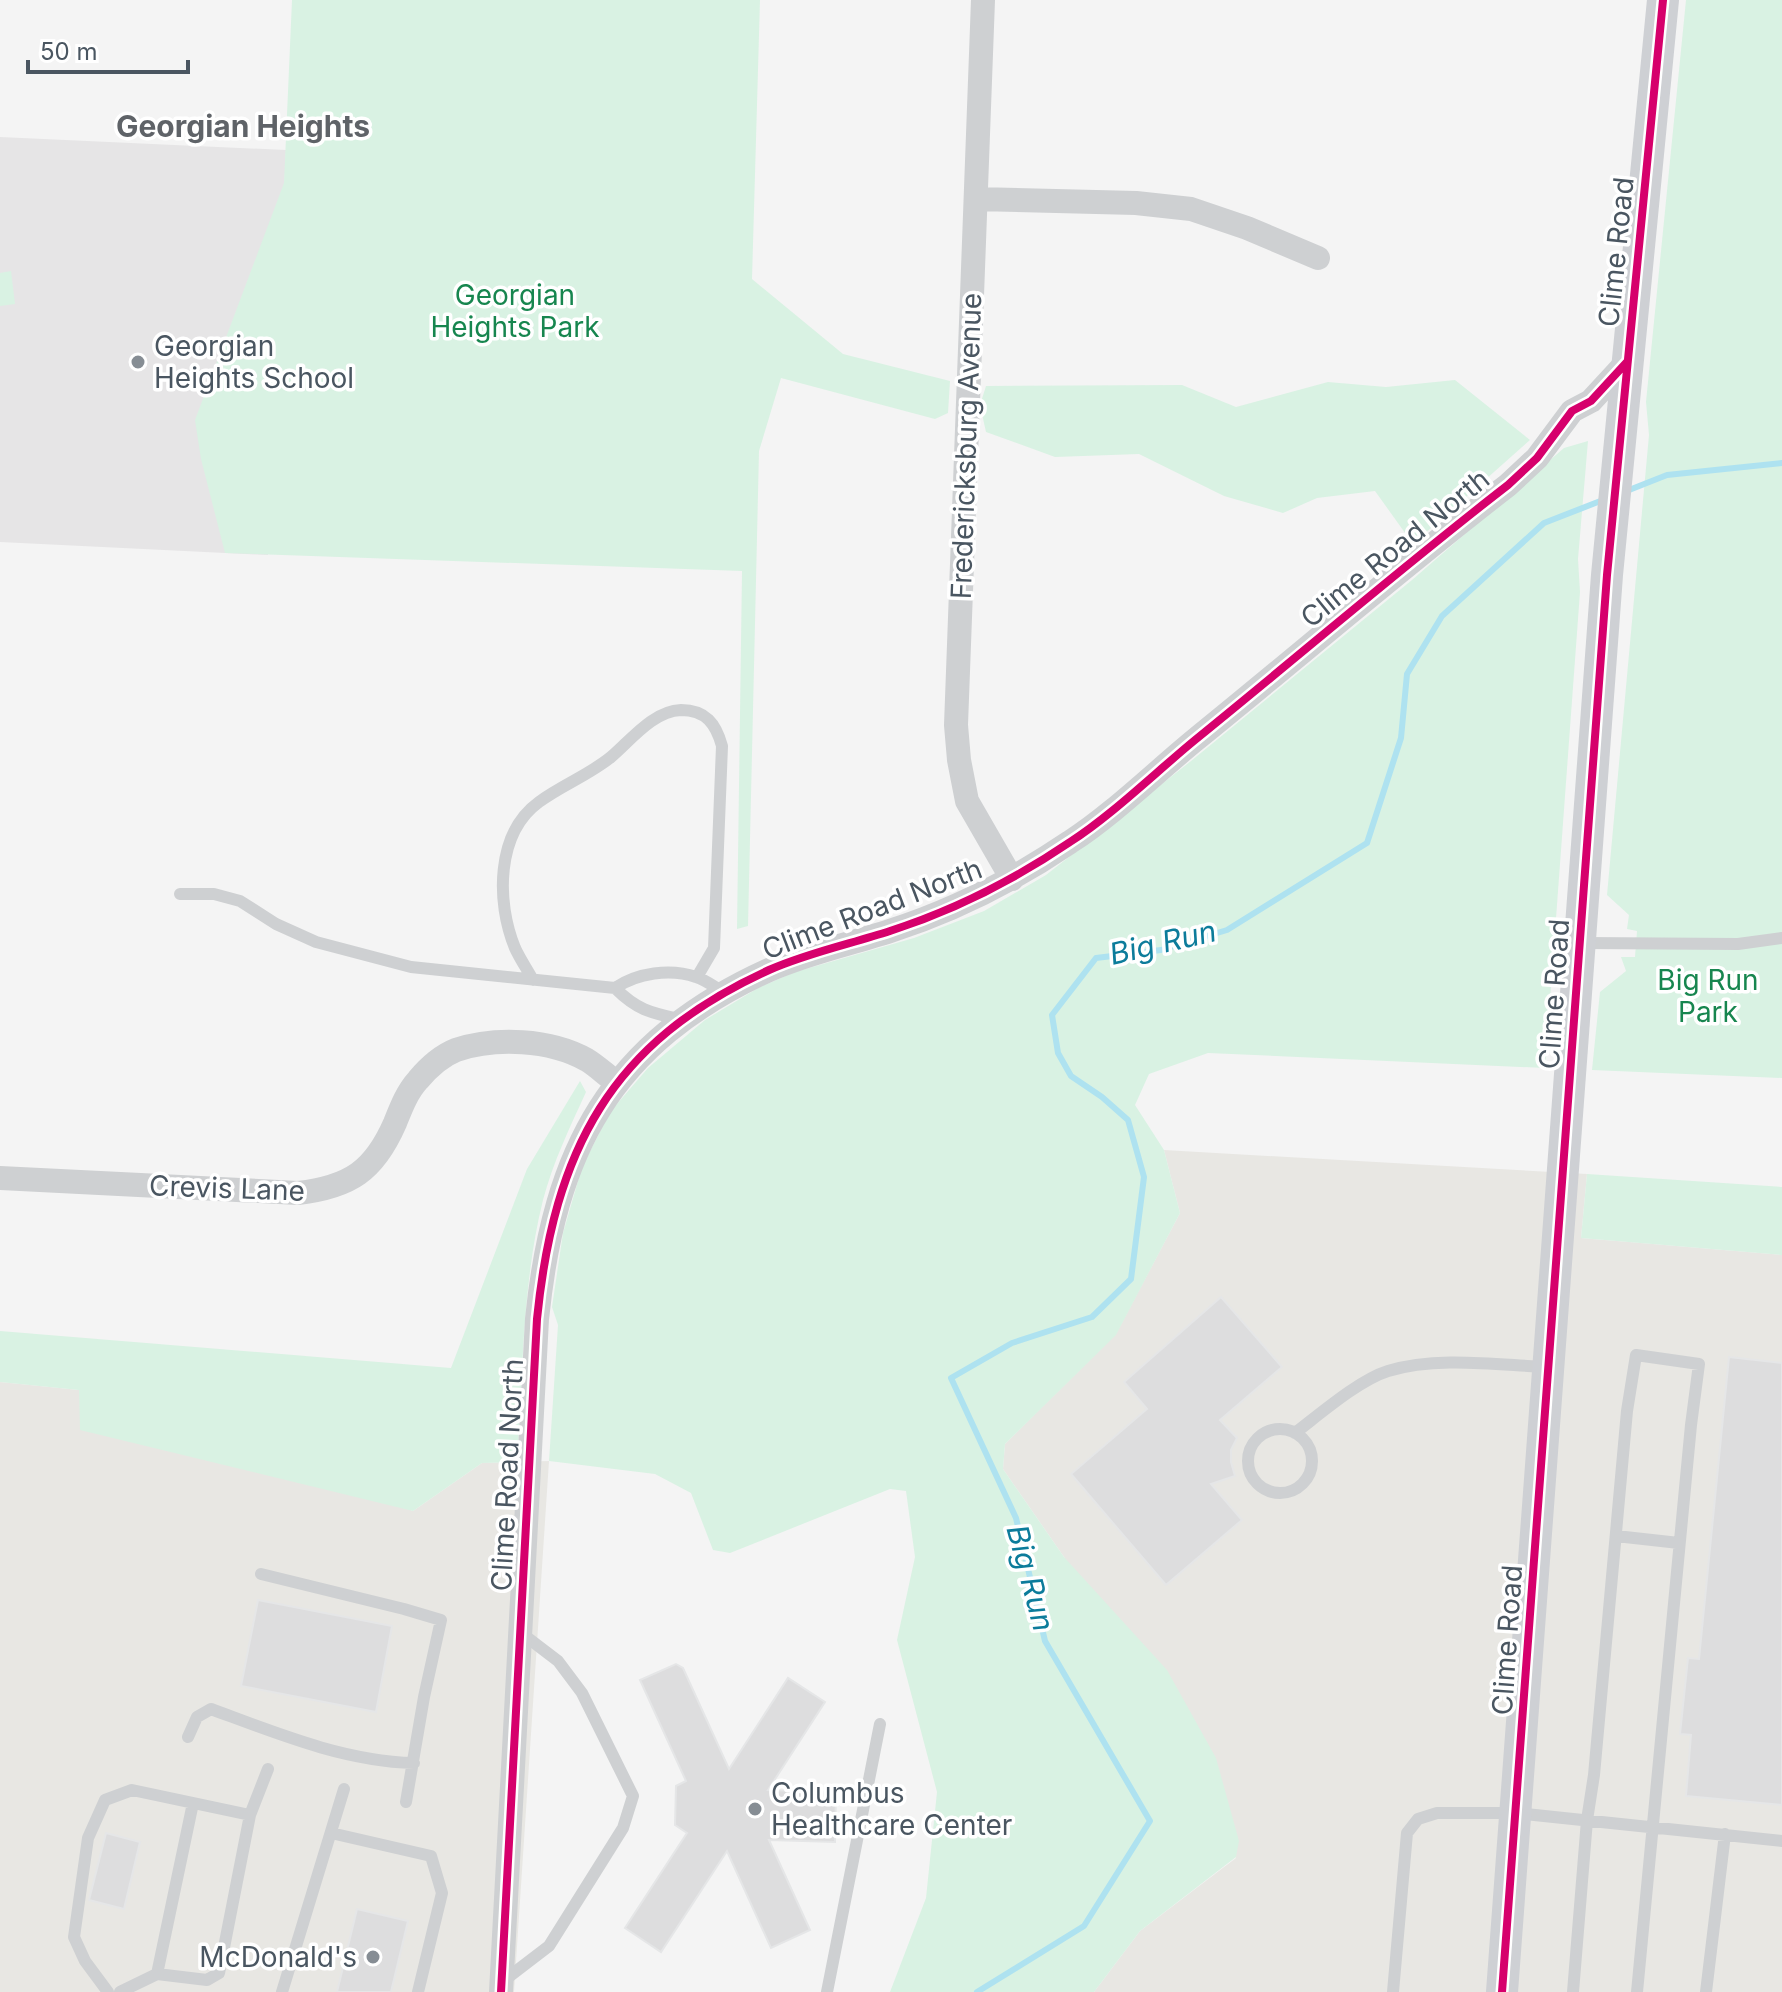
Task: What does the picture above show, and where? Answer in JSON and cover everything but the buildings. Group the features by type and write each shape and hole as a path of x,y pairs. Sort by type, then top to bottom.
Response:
{"main road":[{"name":"Clime Road","path":"1502,1992 1607,575 1663,0"}],"street":[{"name":"Fredericksburg Avenue","path":"983,0 956,725 967,801 1012,879"},
{"path":"976,199 1136,203 1191,209 1247,228 1318,258"},
{"name":"Clime Road North","path":"502,1987 542,1274 550,1231 573,1161 592,1121 616,1082 651,1044 704,1004 770,969 934,916 977,898 1074,840 1508,485 1537,458 1572,411 1591,401 1627,362"},
{"name":"Crevis Lane","path":"0,1178 298,1193 323,1190 346,1182 366,1168 384,1149 415,1082 433,1064 453,1051 479,1044 520,1043 556,1048 586,1060 616,1082"}],"lane":[{"path":"533,980 514,946 502,873 519,821 539,802 582,778 658,717 679,710 700,713 716,725 722,746 714,948 697,977"},
{"path":"180,894 214,894 240,901 276,924 316,942 371,958 411,967 615,988 631,1004 647,1012 683,1020"},
{"path":"1579,943 1738,944 1782,938"},
{"path":"615,988 629,978 671,972 697,977 725,993"},
{"path":"1573,1992 1587,1820 1636,1355 1699,1364 1637,1992"},
{"path":"1295,1433 1309,1447 1312,1458 1312,1469 1307,1480 1289,1493 1268,1492 1251,1477 1247,1467 1251,1446 1265,1432 1275,1429 1295,1433 1347,1394 1385,1372 1418,1365 1549,1367"},
{"path":"1616,1536 1679,1543"},
{"path":"261,1574 441,1620 406,1802"},
{"path":"502,1987 549,1946 623,1828 633,1796 582,1693 558,1661 520,1632"},
{"path":"188,1737 197,1717 211,1709 308,1744 380,1762 414,1763"},
{"path":"827,1992 880,1724"},
{"path":"120,1992 157,1974 207,1980 219,1973 250,1815 268,1769"},
{"path":"282,1992 344,1789"},
{"path":"108,1992 85,1961 74,1937 88,1838 105,1800 132,1790 250,1815"},
{"path":"157,1974 193,1803"},
{"path":"1393,1992 1407,1833 1418,1819 1437,1813 1516,1813 1782,1841"},
{"path":"331,1833 431,1856 442,1893 418,1992"},
{"path":"1706,1992 1725,1834"}],"shaded area":[{"name":"Georgian Heights School","path":"0,137 286,150 268,555 0,542"},
{"path":"1164,1150 1587,1174 1581,1238 1782,1255 1782,1992 1094,1992 1140,1931 1236,1858 1064,1557 1003,1469 1005,1444 1116,1334 1180,1213"},
{"path":"0,1382 79,1390 413,1511 482,1463 549,1461 514,1992 0,1992"}],"green space":[{"name":"Georgian Heights Park","path":"292,0 760,0 752,279 843,354 950,381 948,413 935,419 781,378 759,451 748,926 737,929 742,571 225,553 201,459 195,420 284,183"},
{"name":"Big Run Park","path":"1686,0 1782,0 1782,1078 1592,1070 1600,992 1626,971 1621,957 1635,957 1637,931 1627,929 1629,915 1607,895 1649,435 1646,402"},
{"path":"11,271 15,304 0,306 0,273"},
{"path":"1455,380 1530,440 1413,544 1375,491 1317,498 1283,513 1224,496 1139,454 1055,457 986,432 980,405 986,386 1182,385 1236,407 1328,382 1386,387"},
{"path":"1588,441 1545,1068 1208,1053 1149,1074 1135,1105 1164,1150 1180,1213 1116,1335 1005,1444 1003,1469 1064,1557 1167,1670 1216,1758 1239,1841 1236,1857 1140,1931 1094,1992 890,1992 926,1898 937,1792 897,1640 915,1557 906,1491 890,1489 730,1553 713,1550 691,1493 655,1474 549,1461 558,1325 552,1307 563,1233 582,1167 610,1112 648,1068 705,1020 758,988 795,972 914,938 984,911 1046,875 1412,580 1564,448"},
{"path":"580,1081 586,1092 552,1172 536,1232 524,1330 517,1462 482,1463 413,1511 80,1430 79,1390 0,1382 0,1331 451,1368 527,1169"},
{"path":"1587,1174 1782,1187 1782,1255 1581,1238"}],"waterway":[{"name":"Big Run","path":"1624,492 1667,475 1782,463"},
{"name":"Big Run","path":"977,1992 1084,1926 1150,1821 1045,1641 1016,1518 951,1378 1012,1343 1092,1317 1131,1279 1144,1177 1128,1120 1071,1076 1058,1053 1052,1015 1096,958 1161,950 1227,930 1367,843 1401,738 1407,674 1442,616 1544,523 1603,500"}],"cycle path":[{"path":"1502,1992 1607,575 1663,0"},
{"path":"501,1992 537,1319 545,1259 558,1204 576,1154 600,1108 630,1068 668,1031 714,999 783,964 914,923 961,904 1027,869 1086,831 1508,485 1537,458 1572,411 1591,401 1627,362"}],"place":[{"name":"Georgian Heights School","path":"138,362"},
{"name":"Columbus Healthcare Center","path":"755,1809"},
{"name":"McDonald's","path":"373,1957"}],"district":[{"name":"Georgian Heights","path":"243,127"}]}
